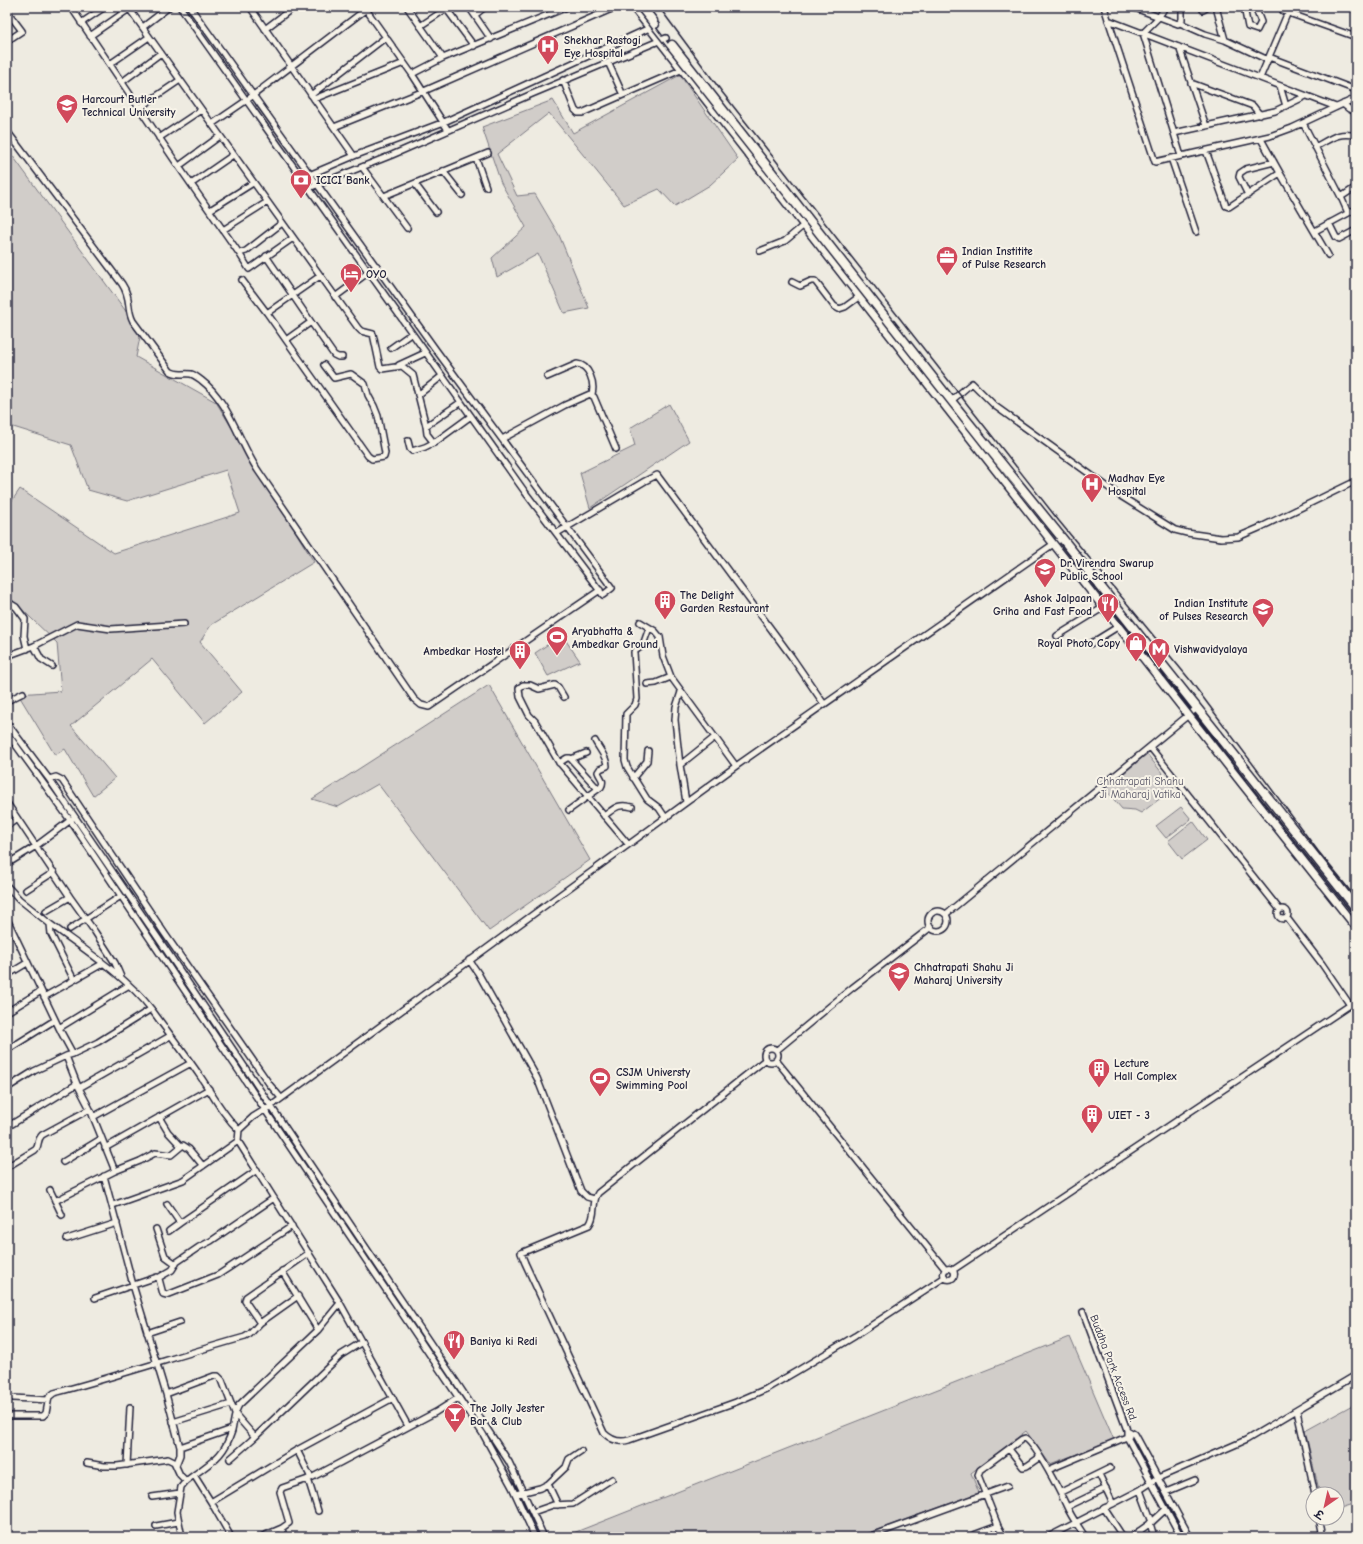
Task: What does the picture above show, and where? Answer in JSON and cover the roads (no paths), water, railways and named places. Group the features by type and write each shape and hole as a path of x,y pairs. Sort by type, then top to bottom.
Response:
{"highway":[{"path":"634,7 654,26"},
{"path":"642,7 654,26 732,127 1062,538 1356,908"},
{"path":"664,39 683,69 732,127 804,225 1356,926"}],"street":[{"path":"71,7 249,268 293,238"},
{"path":"82,23 105,7"},
{"path":"143,28 169,7"},
{"path":"180,7 525,492 602,592"},
{"path":"7,131 122,284 128,295 130,312 133,321 170,371 178,375 189,374 195,376 210,388 219,399 231,419 255,467 418,703 429,708 602,592 612,588 502,439 190,7"},
{"path":"250,7 354,156"},
{"path":"265,29 294,7"},
{"path":"407,7 443,58"},
{"path":"469,7 491,39"},
{"path":"474,15 485,7"},
{"path":"412,74 443,58 567,7"},
{"path":"334,127 424,91 616,7"},
{"path":"1104,7 1155,162 1261,139 1292,128 1356,98"},
{"path":"1132,7 1225,40 1268,58 1356,90"},
{"path":"1143,33 1159,17 1164,7"},
{"path":"1180,24 1182,20 1182,7"},
{"path":"1203,10 1208,7"},
{"path":"1244,7 1248,27 1257,30 1261,22 1255,7"},
{"path":"1354,7 1356,11"},
{"path":"90,36 129,8 335,297 359,329 373,334 381,368 399,365 425,353"},
{"path":"212,124 247,100 366,8 424,91 448,130"},
{"path":"420,26 446,8 474,46"},
{"path":"1216,8 1225,40"},
{"path":"1260,78 1286,9 1356,37"},
{"path":"7,11 22,31 7,41"},
{"path":"1108,20 1336,107"},
{"path":"302,178 354,156 444,122 654,26"},
{"path":"1143,33 1181,156"},
{"path":"110,64 149,37"},
{"path":"312,97 386,37"},
{"path":"309,188 362,167 563,80 664,39"},
{"path":"1179,47 1206,126"},
{"path":"122,82 161,53"},
{"path":"608,62 623,95"},
{"path":"312,97 404,63"},
{"path":"563,80 575,110 578,113 582,113 683,69"},
{"path":"139,108 180,80"},
{"path":"1192,83 1252,106 1260,115"},
{"path":"1280,86 1286,106"},
{"path":"1174,133 1260,115 1286,106 1306,96"},
{"path":"1344,104 1349,109 1356,112"},
{"path":"160,138 201,110"},
{"path":"1302,123 1341,197 1356,218"},
{"path":"1315,147 1339,134 1356,136"},
{"path":"179,166 220,136"},
{"path":"1261,139 1328,255"},
{"path":"1206,151 1226,206 1229,207 1280,173"},
{"path":"384,196 488,153"},
{"path":"191,184 233,155"},
{"path":"476,158 486,187"},
{"path":"1171,158 1196,232"},
{"path":"1248,195 1239,177 1240,173 1246,169 1274,162"},
{"path":"362,167 408,228"},
{"path":"444,171 462,195"},
{"path":"210,210 253,182"},
{"path":"414,184 436,212"},
{"path":"1341,197 1356,187"},
{"path":"223,230 267,202"},
{"path":"1315,231 1352,211"},
{"path":"239,252 246,251 282,223"},
{"path":"1329,223 1337,239 1340,239 1356,230"},
{"path":"760,251 785,241 804,225"},
{"path":"266,256 334,355 342,357"},
{"path":"335,297 377,266"},
{"path":"267,313 320,276"},
{"path":"242,280 368,456 372,459 382,458 385,454 378,416 368,395 365,384 351,374 334,378 324,365"},
{"path":"792,282 799,286 815,281 837,308 845,307 860,296"},
{"path":"286,340 311,322"},
{"path":"390,348 412,333"},
{"path":"547,377 576,364 581,364 586,367 593,384 592,394 616,449"},
{"path":"399,365 404,367 413,375 426,426 426,432 433,443"},
{"path":"418,395 442,376"},
{"path":"951,401 972,383 995,406 1119,495 1175,530 1194,535 1221,538 1238,537 1356,481"},
{"path":"502,439 564,405 592,394"},
{"path":"426,426 461,402"},
{"path":"408,441 412,451 425,447 471,416"},
{"path":"557,533 657,475 791,656 824,704"},
{"path":"408,1426 340,1303 238,1141 239,1130 253,1117 271,1106 665,817 1062,538"},
{"path":"7,603 16,607 25,619 24,636 27,649"},
{"path":"1057,636 1104,607"},
{"path":"640,622 660,637 663,656 671,677 736,766"},
{"path":"7,656 34,646 77,624 111,629 184,624"},
{"path":"1090,644 1119,626"},
{"path":"649,628 643,645 634,652 637,699 635,705 627,712 625,717 625,763 647,799 659,808 665,817"},
{"path":"34,646 41,659 52,666"},
{"path":"647,684 656,683 671,677"},
{"path":"564,697 555,685 541,690 530,685 523,684 519,688 520,697 529,714 535,721 559,763 628,844"},
{"path":"7,701 23,692"},
{"path":"681,692 676,707 675,717 680,765 686,802"},
{"path":"946,914 1197,708"},
{"path":"7,723 53,778 88,836 281,1098"},
{"path":"7,733 83,839 491,1446 536,1537"},
{"path":"680,765 715,737"},
{"path":"569,810 602,785 603,781 598,772 608,765 602,752 594,742"},
{"path":"953,1270 1350,1005 1322,964 1286,918 1288,911 1280,910 1150,747"},
{"path":"633,778 647,761 648,751"},
{"path":"559,763 567,758 571,759 586,753"},
{"path":"571,759 598,789"},
{"path":"53,778 62,780 271,1106 489,1431 509,1462 544,1537"},
{"path":"7,803 115,963 122,978"},
{"path":"604,816 620,805 632,807"},
{"path":"7,864 36,846 75,816"},
{"path":"7,826 17,819"},
{"path":"83,839 88,836"},
{"path":"26,890 54,872"},
{"path":"7,886 19,899 122,978 129,985 151,1009 191,1063 226,1115 239,1130"},
{"path":"70,929 121,896"},
{"path":"46,911 70,897"},
{"path":"939,911 946,914 948,921 945,928 938,931 931,928 928,920 932,914 939,911"},
{"path":"7,919 55,1020 73,1054"},
{"path":"50,924 51,934 74,980"},
{"path":"776,1050 852,988 931,928"},
{"path":"7,933 12,930"},
{"path":"152,942 162,936"},
{"path":"469,960 478,973 538,1078 581,1191 587,1197 594,1199"},
{"path":"7,975 27,962"},
{"path":"44,997 102,964"},
{"path":"59,1028 129,985"},
{"path":"7,1012 41,991"},
{"path":"7,1088 29,1074 98,1042 151,1009"},
{"path":"8,1048 55,1020"},
{"path":"7,1127 170,1036"},
{"path":"766,1060 764,1054 766,1049 772,1048 776,1050"},
{"path":"776,1050 778,1055 776,1060"},
{"path":"66,1056 78,1086 90,1109 115,1171"},
{"path":"766,1060 602,1188 594,1199 594,1219 589,1225 521,1253 601,1430 608,1437 622,1442 736,1402 766,1389 798,1372 945,1277 948,1279 952,1278 954,1274 953,1270"},
{"path":"766,1060 770,1062 776,1060"},
{"path":"776,1060 945,1269"},
{"path":"93,1118 191,1063"},
{"path":"105,1148 208,1089"},
{"path":"7,1167 35,1150 37,1148 38,1140 42,1135 90,1109"},
{"path":"159,1117 168,1132 181,1146 186,1146 203,1166"},
{"path":"63,1162 101,1139"},
{"path":"113,1205 183,1180 238,1141"},
{"path":"55,1201 104,1176 155,1153 171,1155 181,1146"},
{"path":"169,1231 257,1170"},
{"path":"104,1176 180,1447 180,1455 176,1465"},
{"path":"50,1190 62,1215"},
{"path":"96,1298 158,1278 172,1270 176,1264 199,1247 224,1233 274,1198"},
{"path":"167,1204 180,1223"},
{"path":"67,1239 117,1223"},
{"path":"158,1278 162,1294 165,1295 208,1280 222,1273 292,1226"},
{"path":"156,1229 165,1256 176,1264"},
{"path":"260,1323 245,1299 309,1253"},
{"path":"945,1269 949,1268 953,1270"},
{"path":"945,1269 943,1273 945,1277"},
{"path":"282,1271 318,1330"},
{"path":"7,1416 45,1416 48,1400 54,1393 96,1382 156,1362 250,1334 260,1323 298,1296"},
{"path":"182,1537 177,1512 181,1487 186,1481 221,1455 226,1448 239,1404 318,1330 340,1303"},
{"name":"Buddha Park Access Rd.","path":"1083,1312 1127,1430 1127,1437 1181,1537"},
{"path":"148,1333 180,1322"},
{"path":"230,1459 341,1355 362,1342"},
{"path":"166,1394 214,1376 218,1376 222,1380 235,1414 255,1437"},
{"path":"1048,1537 1140,1490 1158,1478 1236,1445 1267,1429 1356,1376"},
{"path":"12,1398 48,1400"},
{"path":"210,1502 297,1450 393,1398"},
{"path":"261,1537 287,1525 289,1520 280,1490 309,1478 436,1412 458,1398"},
{"path":"173,1422 230,1404"},
{"path":"127,1465 130,1407"},
{"path":"1296,1411 1312,1486"},
{"path":"180,1447 232,1429"},
{"name":"Buddha Park Access Rd.","path":"1127,1430 1134,1434 1190,1537"},
{"path":"483,1434 489,1431"},
{"path":"1048,1470 1134,1434"},
{"path":"1004,1537 978,1478 979,1472 1025,1438 1030,1442 1048,1470 1061,1492 1067,1507 1085,1537"},
{"path":"1009,1449 1023,1466 1027,1466 1040,1457"},
{"path":"297,1450 309,1478 318,1511"},
{"path":"516,1494 540,1488 548,1484 566,1467 569,1459 581,1451"},
{"path":"87,1463 104,1466 127,1465 166,1459 171,1460 176,1465 180,1475 186,1481"},
{"path":"1061,1492 1110,1468"},
{"path":"1100,1474 1113,1504"},
{"path":"194,1475 231,1536"},
{"path":"533,1512 551,1506 570,1505 612,1479"},
{"path":"1166,1492 1195,1480"},
{"path":"548,1484 558,1505"},
{"path":"868,1537 1008,1486"},
{"path":"1067,1507 1106,1488"},
{"path":"1140,1490 1151,1522 1154,1537"},
{"path":"152,1497 180,1493"},
{"path":"1104,1508 1123,1537"},
{"path":"1131,1537 1166,1509"},
{"path":"156,1526 178,1522"},
{"path":"968,1537 998,1526"},
{"path":"1321,1526 1323,1537"},
{"path":"282,1528 284,1537"},
{"path":"1139,1531 1143,1537"},
{"path":"1060,1532 1064,1537"}],"railway":[{"path":"635,7 1356,921"},
{"path":"659,7 722,92 1059,521 1190,680 1318,851 1356,898"}],"place":[{"name":"Shekhar Rastogi Eye Hospital","path":"548,66"},
{"name":"Harcourt Butler Technical University","path":"67,124"},
{"name":"ICICI Bank","path":"301,200"},
{"name":"Indian Institite of Pulse Research","path":"947,276"},
{"name":"OYO","path":"351,294"},
{"name":"Madhav Eye Hospital","path":"1092,504"},
{"name":"Dr. Virendra Swarup Public School","path":"1045,588"},
{"name":"The Delight Garden Restaurant","path":"665,620"},
{"name":"Ashok Jalpaan Griha and Fast Food","path":"1108,624"},
{"name":"Indian Institute of Pulses Research","path":"1263,628"},
{"name":"Aryabhatta & Ambedkar Ground","path":"557,656"},
{"name":"Royal Photo Copy","path":"1136,662"},
{"name":"Vishwavidyalaya","path":"1159,668"},
{"name":"Ambedkar Hostel","path":"520,670"},
{"name":"Chhatrapati Shahu Ji Maharaj University","path":"899,992"},
{"name":"Lecture Hall Complex","path":"1099,1088"},
{"name":"CSJM Universty Swimming Pool","path":"600,1098"},
{"name":"UIET - 3","path":"1092,1134"},
{"name":"Baniya ki Redi","path":"454,1360"},
{"name":"The Jolly Jester Bar & Club","path":"455,1434"}],"park label":[{"name":"Chhatrapati Shahu Ji Maharaj Vatika","path":"1140,787"}]}
